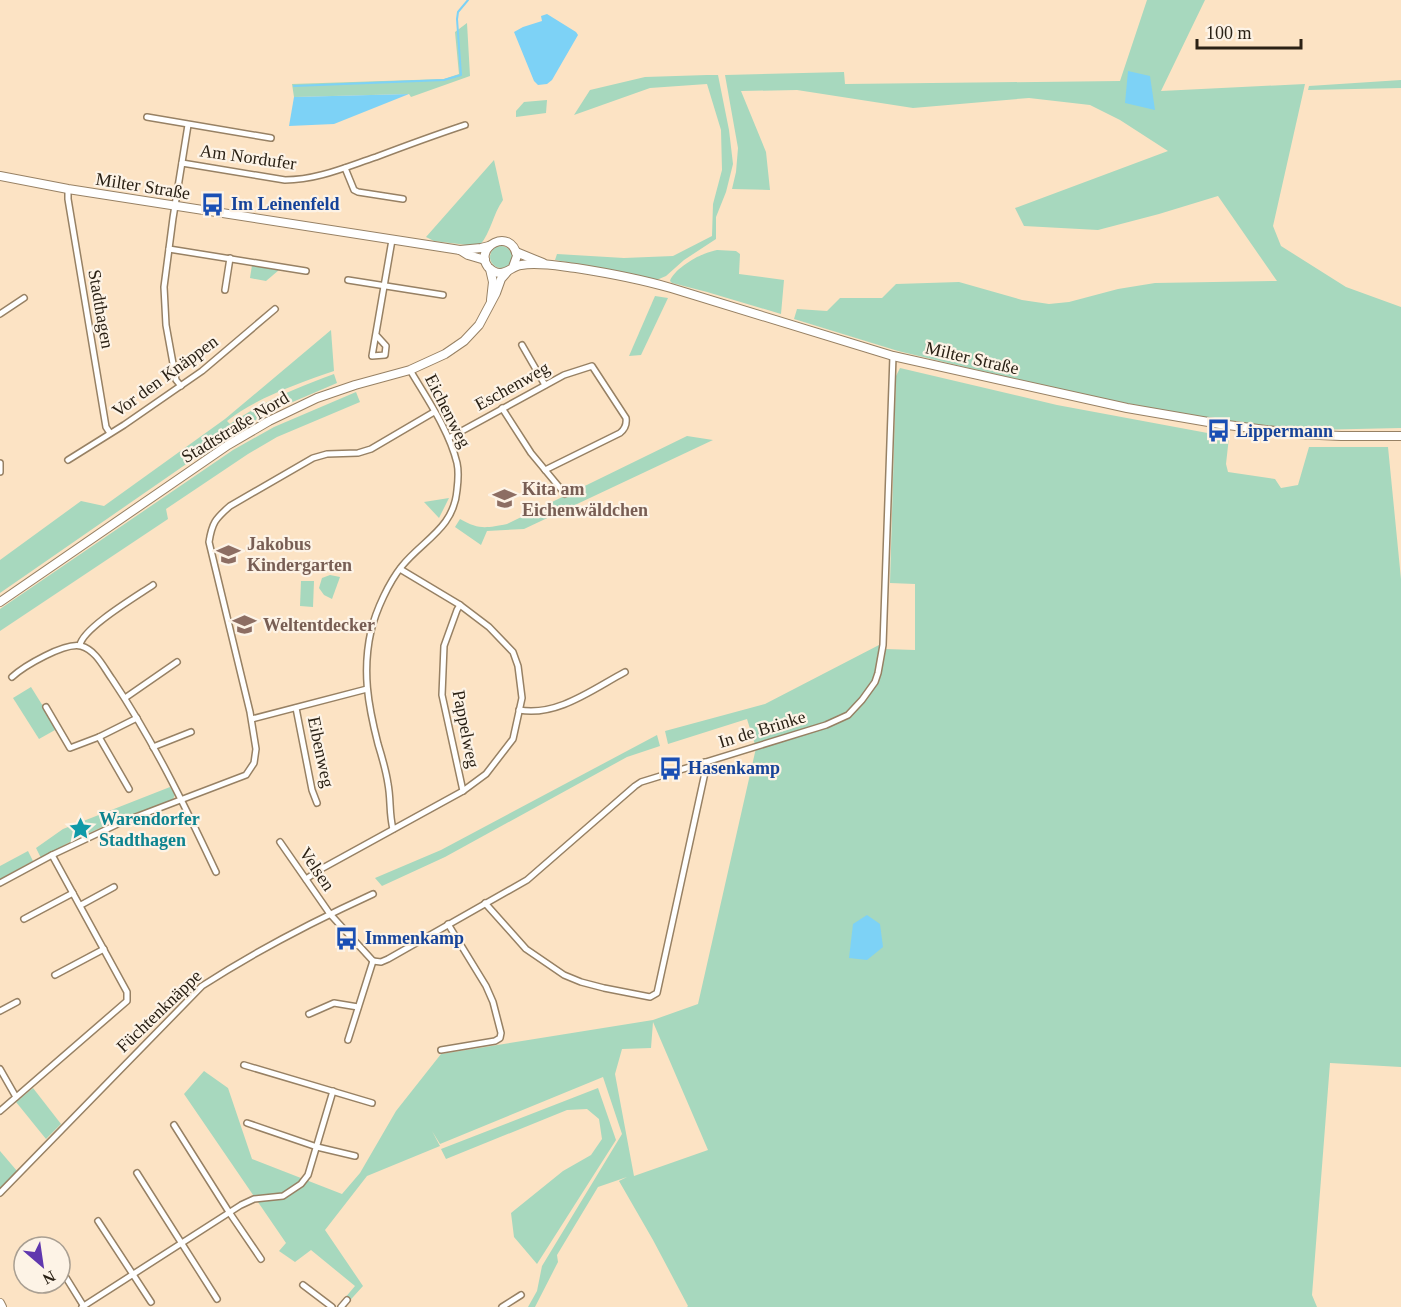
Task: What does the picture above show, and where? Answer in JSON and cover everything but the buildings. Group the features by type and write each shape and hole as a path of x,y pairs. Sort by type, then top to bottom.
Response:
{"main road":[{"name":"Milter Straße","path":"0,176 68,189 460,250 489,246"},
{"path":"490,269 500,273 510,269 517,260 512,245 505,241 496,241 485,252 485,260 493,282 491,302"},
{"name":"Milter Straße","path":"460,250 485,260"},
{"name":"Milter Straße","path":"516,252 544,264"},
{"name":"Milter Straße","path":"510,269 523,264 544,264 653,283 893,356 1127,408 1220,424 1298,434 1401,436"},
{"name":"Stadtstraße Nord","path":"0,602 248,433 317,398 410,370 445,354 464,341 478,325 501,279 510,269"}],"street":[{"path":"147,117 271,138"},
{"name":"Am Nordufer","path":"182,163 285,180 300,180 345,168 465,124"},
{"path":"181,386 176,380 166,325 164,287 188,125"},
{"path":"345,168 354,190 403,199"},
{"name":"Stadthagen","path":"68,189 106,427 110,433"},
{"path":"376,335 392,240"},
{"path":"169,249 306,271"},
{"path":"225,290 230,258"},
{"path":"348,280 442,295"},
{"path":"0,314 24,298"},
{"name":"Vor den Knäppen","path":"68,460 202,371 275,309"},
{"path":"522,345 546,385"},
{"name":"In de Brinke","path":"373,961 381,962 388,959 527,880 641,782 826,725 848,715 862,700 875,682 883,645 893,356"},
{"name":"Eschenweg","path":"448,438 564,375 592,366 626,418 627,423 624,430 545,470"},
{"name":"Eichenweg","path":"393,829 388,783 367,689 366,677 371,630 387,590 400,569 439,531 452,512 457,496 458,474 448,438 410,370"},
{"path":"502,408 531,453 565,494"},
{"path":"0,883 120,823 246,775 254,763 256,749 252,720 209,542 211,527 219,515 230,506 313,458 327,454 358,453 371,449 434,412"},
{"path":"0,463 0,472"},
{"path":"306,879 463,791 486,774 513,739 522,698 520,672 513,652 489,627 460,605 400,569"},
{"path":"80,645 85,634 113,611 153,585"},
{"name":"Pappelweg","path":"460,605 444,646 442,695 463,791"},
{"path":"12,677 21,669 45,656 71,646 80,645 90,650 137,718 182,800 216,872"},
{"path":"125,698 177,662"},
{"path":"519,710 530,712 552,710 625,672"},
{"path":"252,720 367,689"},
{"path":"46,706 70,748 99,737 137,718"},
{"name":"Eibenweg","path":"296,708 312,790 317,803"},
{"path":"153,747 191,732"},
{"path":"99,737 129,789"},
{"path":"485,903 526,949 564,975 604,988 654,996 657,993 706,768 705,762"},
{"name":"Velsen","path":"280,842 330,914"},
{"path":"0,1110 127,1001 127,992 52,855"},
{"path":"81,906 114,887"},
{"path":"24,919 73,893"},
{"name":"Füchtenknäppe","path":"0,1194 202,986 235,964 373,894"},
{"path":"330,914 373,961 348,1040"},
{"path":"441,1050 495,1041 500,1038 501,1033 493,1002 486,986 448,924"},
{"path":"55,975 104,949"},
{"path":"0,1011 17,1002"},
{"path":"309,1014 334,1003 358,1007"},
{"path":"244,1065 372,1103"},
{"path":"0,1069 16,1097"},
{"path":"72,1288 83,1306 229,1212 254,1199 283,1196 291,1192 308,1175 333,1091"},
{"path":"247,1123 317,1147 355,1156"},
{"path":"174,1125 261,1259"},
{"path":"137,1173 217,1299"},
{"path":"98,1221 151,1302"},
{"path":"303,1285 332,1307"},
{"path":"502,1307 521,1295"},
{"path":"341,1307 347,1300"}],"green space":[{"path":"1147,0 1205,0 1161,91 1305,84 1273,226 1281,246 1346,287 1401,307 1401,428 1311,430 1233,423 1104,399 969,368 898,351 794,319 797,309 827,311 840,298 882,298 896,284 959,282 1022,300 1049,304 1069,302 1118,289 1155,283 1277,281 1218,196 1098,230 1024,226 1015,208 1168,151 1120,120 1090,105 1029,98 913,108 797,90 741,91 766,152 770,190 732,189 738,148 725,75 844,72 845,84 1120,81"},
{"path":"467,23 470,76 411,97 409,94 294,97 292,84 444,79 459,74 455,32"},
{"path":"718,75 733,164 726,192 716,217 716,239 659,279 555,260 557,254 624,258 673,256 712,236 713,204 722,170 721,130 707,84 650,88 574,115 590,90 645,77"},
{"path":"1401,80 1401,88 1308,90 1309,86"},
{"path":"547,100 546,113 516,117 516,111 524,102"},
{"path":"494,160 503,200 480,245 434,241 426,237"},
{"path":"497,246 505,246 512,253 512,261 505,268 497,268 490,261 490,253"},
{"path":"717,250 736,251 740,254 739,274 784,280 781,314 670,281 679,269 689,262"},
{"path":"252,265 279,270 266,281 250,278"},
{"path":"655,296 668,298 641,355 629,356"},
{"path":"331,330 334,371 264,398 227,421 230,424 281,396 334,374 337,383 267,413 195,458 0,593 0,560 81,501 104,506 225,419"},
{"path":"900,368 1057,405 1229,437 1226,464 1228,472 1275,479 1281,488 1298,485 1309,447 1388,447 1401,579 1401,1067 1330,1063 1312,1295 1317,1307 687,1307 653,1240 619,1181 627,1177 598,1187 557,1255 558,1262 535,1307 528,1307 537,1291 542,1266 622,1134 603,1077 440,1144 432,1131 440,1146 367,1176 325,1230 363,1286 344,1307 339,1305 355,1286 311,1250 295,1262 279,1251 286,1243 184,1094 204,1071 228,1088 252,1159 342,1194 360,1173 396,1111 441,1054 653,1020 698,1004 756,748 747,719 668,744 665,731 765,704 879,645 885,649 915,650 915,584 890,583 896,376","holes":["653,1022 708,1150 634,1176 615,1074 622,1049 651,1048"]},
{"path":"356,392 360,402 277,437 248,454 166,509 168,519 0,631 0,609 233,450 274,427"},
{"path":"687,436 713,440 524,529 487,531 481,545 455,527 460,519 483,527 507,524"},
{"path":"449,498 439,518 424,502"},
{"path":"330,575 340,577 332,599 324,595 319,588 322,578"},
{"path":"301,581 314,581 313,607 300,606"},
{"path":"31,687 51,719 55,730 39,739 13,698"},
{"path":"657,735 660,746 627,757 445,857 382,886 375,878 441,850"},
{"path":"170,787 175,795 172,801 115,821 41,858 36,848 63,829"},
{"path":"28,851 33,861 0,879 0,866"},
{"path":"33,1088 61,1124 46,1139 16,1102"},
{"path":"598,1088 616,1140 537,1264 514,1237 511,1213 563,1171 591,1155 602,1139 599,1119 587,1109 567,1110 446,1159 441,1149"},
{"path":"0,1151 17,1171 0,1188"}],"water":[{"path":"547,14 578,35 552,80 547,84 538,85 534,81 514,32 542,21 541,16"},
{"path":"1128,71 1150,76 1155,110 1125,103"},
{"path":"409,94 334,124 289,126 294,97"},
{"path":"867,915 880,924 883,947 867,960 849,958 853,924"}],"waterway":[{"path":"294,86 444,80 461,75 457,19 458,12 468,0"}],"place":[{"name":"Im Leinenfeld","path":"213,204"},
{"name":"Lippermann","path":"1218,431"},
{"name":"Kita am Eichenwäldchen","path":"504,499"},
{"name":"Jakobus Kindergarten","path":"229,554"},
{"name":"Weltentdecker","path":"245,625"},
{"name":"Hasenkamp","path":"670,768"},
{"name":"Warendorfer Stadthagen","path":"81,829"},
{"name":"Immenkamp","path":"347,938"}]}
